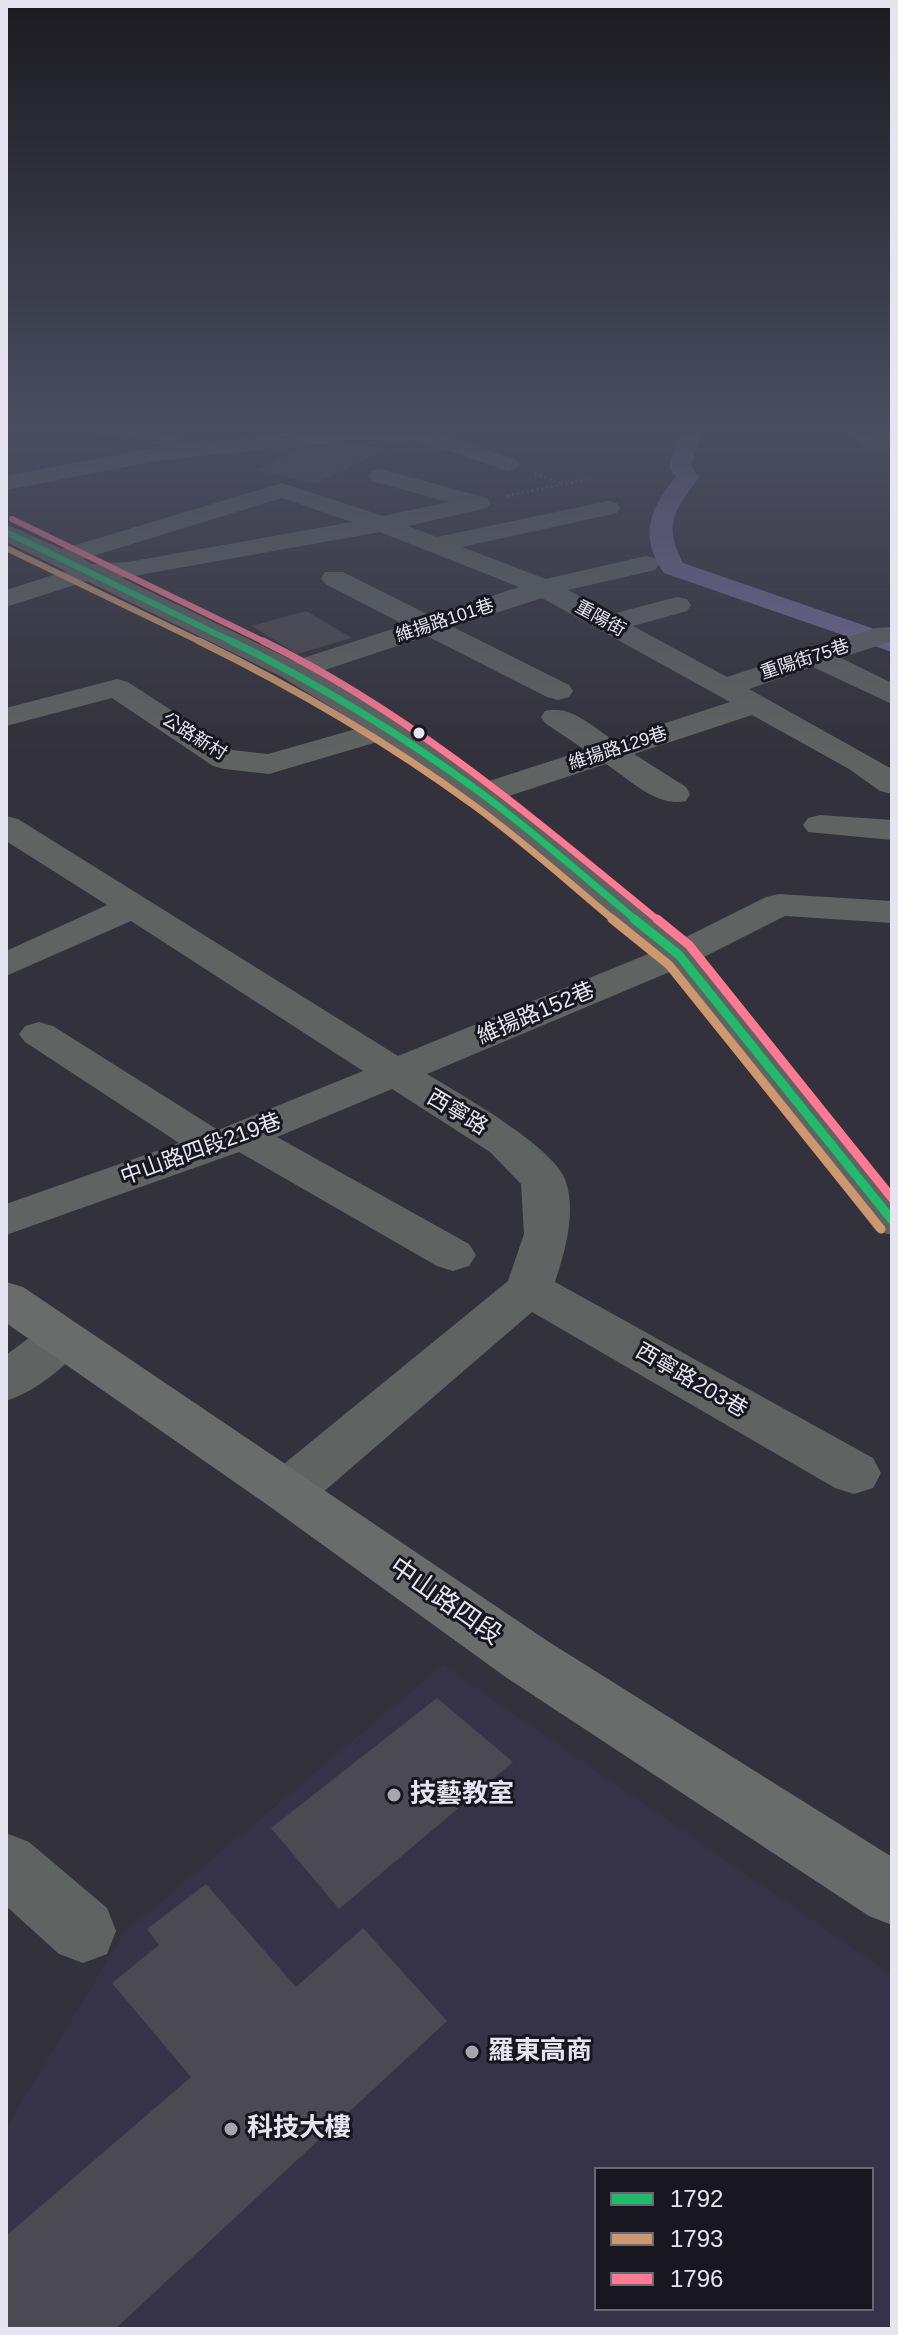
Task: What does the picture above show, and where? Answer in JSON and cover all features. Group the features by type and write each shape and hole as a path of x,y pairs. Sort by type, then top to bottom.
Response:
{"main road":[{"name":"中山路四段","path":"6,1299 288,1491 528,1660 892,1894"}],"street":[{"path":"11,536 292,671 389,729 482,794 679,955 892,1220"},
{"name":"重陽街","path":"61,558 133,536"},
{"path":"6,599 89,572 128,570 316,536"},
{"name":"重陽街","path":"412,536 544,588 860,762 892,784"},
{"path":"435,545 477,536"},
{"name":"維揚路101巷","path":"292,671 544,588 646,564"},
{"path":"334,578 432,625 557,704 609,752 674,794"},
{"path":"608,624 677,605"},
{"name":"重陽街75巷","path":"725,687 886,634"},
{"path":"815,657 892,695"},
{"name":"公路新村","path":"6,717 117,688 224,759 269,764 389,729"},
{"name":"維揚路129巷","path":"482,794 755,704"},
{"path":"820,825 892,830"},
{"name":"西寧路","path":"6,826 393,1074 505,1142 543,1180 547,1234 529,1289"},
{"name":"維揚路152巷","path":"393,1074 679,955 779,905 892,912"},
{"path":"6,965 133,907"},
{"path":"39,1034 227,1141 453,1255"},
{"name":"中山路四段219巷","path":"6,1220 227,1141 393,1074"},
{"path":"288,1491 529,1289"},
{"name":"西寧路203巷","path":"529,1289 854,1473"},
{"path":"6,1382 62,1338"},
{"path":"6,1864 83,1931"}],"shaded area":[{"name":"羅東高商","path":"443,1665 892,1975 892,2329 6,2329 6,2128 124,1933"}],"building":[{"path":"306,611 352,638 297,654 252,626"},
{"name":"技藝教室","path":"437,1698 513,1762 339,1909 271,1828"},
{"name":"科技大樓","path":"206,1884 296,1987 363,1928 447,2021 115,2329 6,2329 6,2236 191,2077 112,1983 159,1945 147,1929"}],"waterway":[{"path":"661,536 673,568 892,644"}],"transit line":[{"name":"1792","path":"14,536 292,671 389,729 482,794 679,955 892,1220"},
{"name":"1796","path":"47,536 299,659 397,718 491,783 689,945 892,1198"},
{"name":"1793","path":"6,548 285,683 381,741 474,805 669,965 881,1229"}],"place":[{"name":"技藝教室","path":"394,1795"},
{"name":"羅東高商","path":"472,2052"},
{"name":"科技大樓","path":"231,2129"}]}
